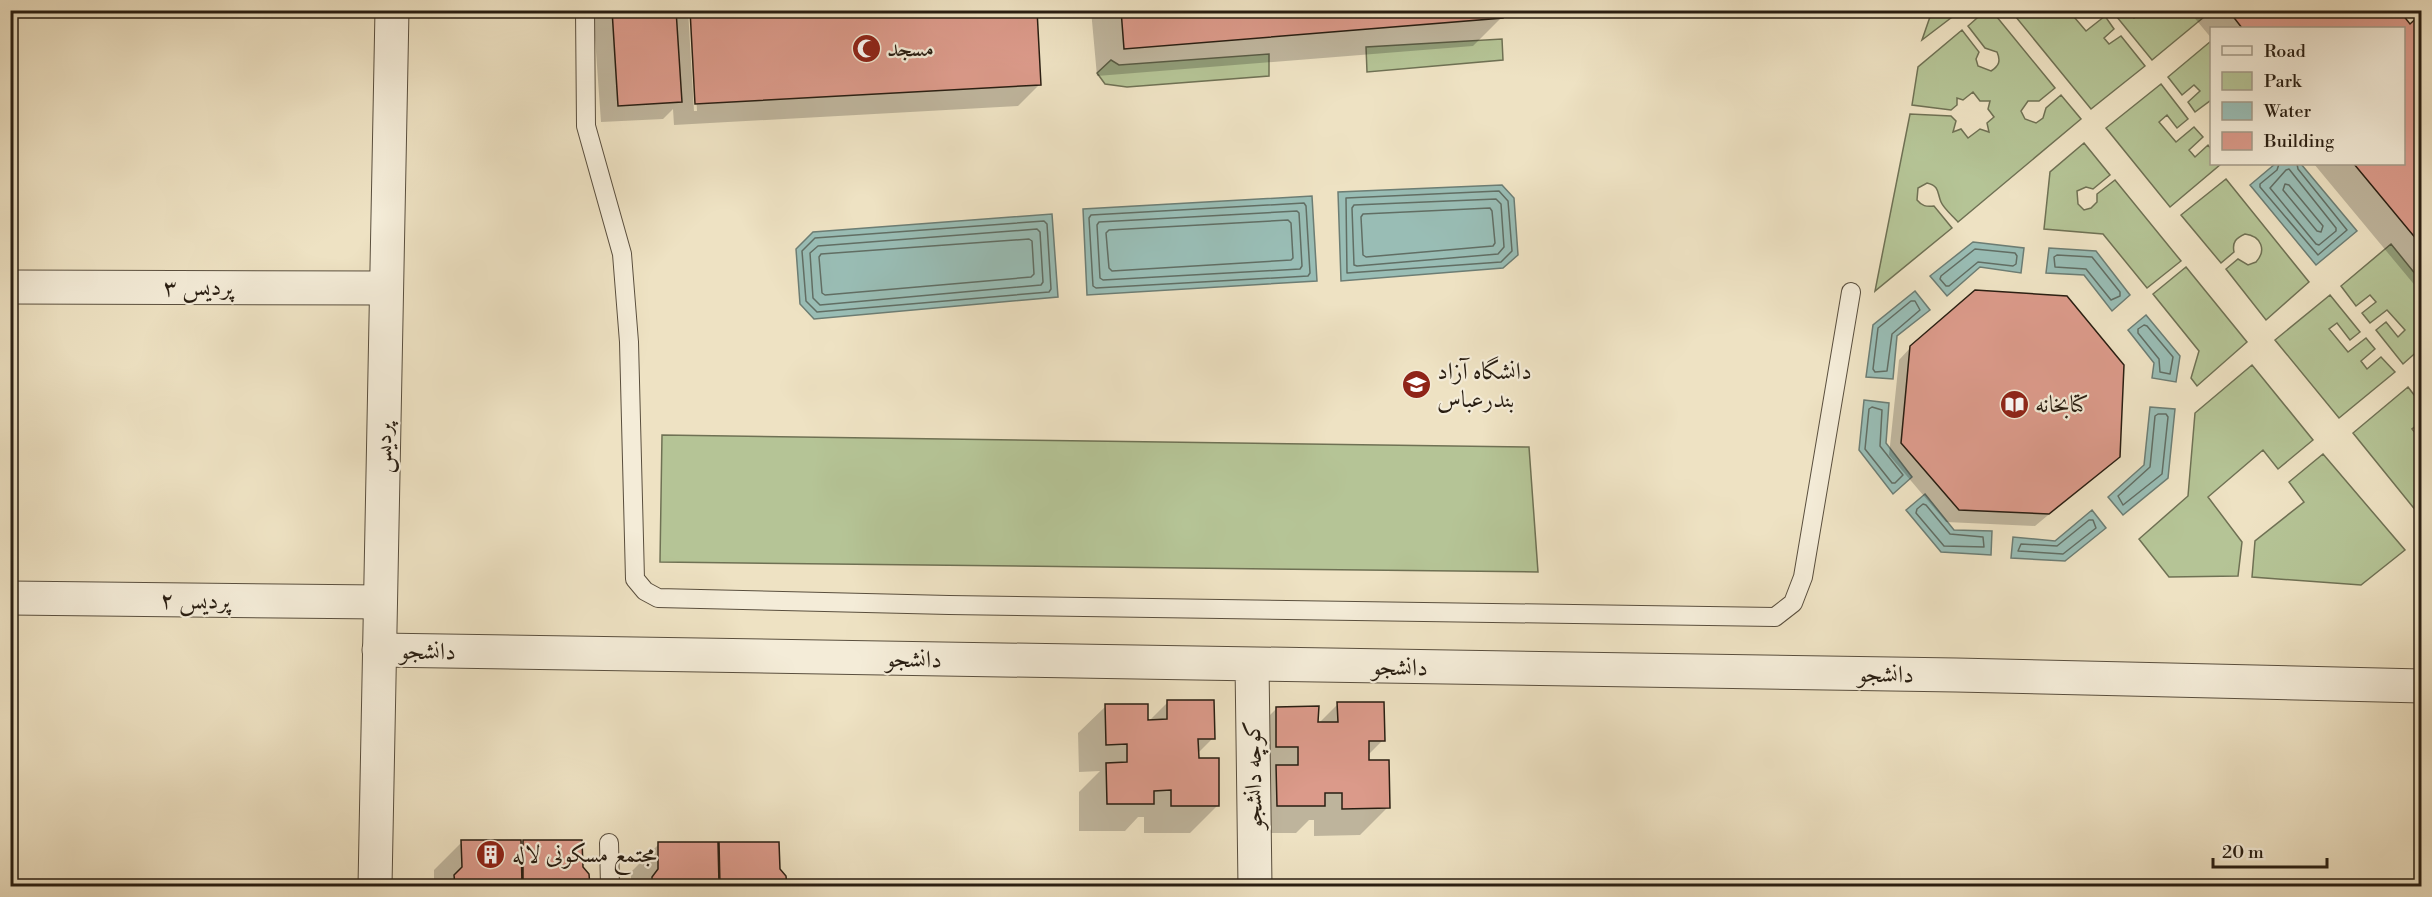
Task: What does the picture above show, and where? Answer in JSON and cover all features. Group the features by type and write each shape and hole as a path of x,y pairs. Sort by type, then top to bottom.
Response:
{"street":[{"name":"پردیس","path":"375,886 392,10"},
{"name":"پردیس ۳","path":"10,287 386,288"},
{"name":"پردیس ۲","path":"10,598 380,602"},
{"name":"دانشجو","path":"379,650 1956,675 2421,686"},
{"name":"کوچه دانشجو","path":"1252,664 1255,886"}],"lane":[{"path":"585,10 586,126 622,254 629,342 635,579 645,591 658,598 949,605 1774,617 1793,603 1803,577 1851,292"},
{"path":"609,843 610,886"}],"green space":[{"path":"2143,10 2199,11 2204,17 2152,60 2112,11 2127,11 2134,18"},
{"path":"1932,11 1960,11 1922,40"},
{"path":"1985,11 1992,11 2055,88 2039,101 2028,101 2021,111 2025,119 2036,123 2043,118 2046,108 2061,95 2081,119 1958,222 1942,205 1934,186 1927,183 1918,188 1917,200 1924,206 1934,206 1952,228 1875,291 1910,114 1951,116 1956,121 1953,132 1961,129 1968,138 1980,129 1989,132 1987,123 1994,117 1988,109 1990,101 1980,101 1973,92 1963,100 1957,98 1957,105 1951,110 1912,105 1918,67 1962,30 1979,52 1976,59 1978,66 1991,71 1997,65 1999,58 1997,52 1985,48 1968,26"},
{"path":"2011,11 2069,11 2086,31 2105,16 2114,29 2104,38 2109,44 2121,36 2145,66 2091,109"},
{"path":"1502,39 1503,60 1367,72 1366,47"},
{"path":"2210,42 2210,101 2195,112 2188,102 2200,91 2194,85 2182,95 2168,77"},
{"path":"1269,54 1269,76 1127,87 1105,84 1097,73 1111,60 1119,65"},
{"path":"2161,84 2188,119 2177,128 2167,115 2159,122 2176,142 2194,127 2203,137 2189,150 2195,157 2208,145 2210,165 2220,165 2170,207 2106,128"},
{"path":"2084,143 2110,175 2093,189 2086,187 2077,191 2078,204 2084,210 2091,208 2097,202 2097,194 2115,180 2181,261 2147,288 2103,234 2044,229 2050,172"},
{"path":"2226,179 2309,282 2266,320 2226,269 2238,259 2248,265 2256,262 2261,253 2261,244 2251,235 2245,234 2235,241 2234,252 2221,263 2181,215"},
{"path":"2391,244 2421,281 2421,348 2403,364 2376,330 2386,322 2398,337 2405,330 2387,310 2370,323 2362,313 2376,302 2370,295 2356,306 2341,286"},
{"path":"2186,267 2247,342 2197,386 2191,378 2199,351 2153,294"},
{"path":"2330,295 2360,332 2350,340 2337,323 2329,329 2348,352 2366,338 2375,349 2361,361 2367,369 2381,357 2395,372 2339,418 2275,340"},
{"path":"2252,365 2313,440 2278,469 2263,450 2208,497 2242,542 2238,576 2169,577 2139,539 2188,496 2195,413"},
{"path":"2408,387 2421,404 2421,424 2412,429 2421,440 2421,517 2353,433"},
{"path":"662,435 1529,447 1538,572 660,562"},
{"path":"2323,454 2405,550 2361,585 2252,577 2255,541 2304,502 2289,482"}],"water":[{"path":"2274,165 2302,165 2357,231 2316,265 2250,185"},
{"path":"1502,185 1514,198 1518,255 1503,268 1341,281 1338,192"},
{"path":"1312,196 1317,281 1087,295 1083,209"},
{"path":"1052,214 1058,297 814,319 800,304 796,249 813,232"},
{"path":"1973,242 2024,248 2021,273 1980,267 1947,296 1930,276"},
{"path":"2049,248 2096,251 2130,295 2112,311 2084,275 2046,273"},
{"path":"1915,291 1930,310 1897,336 1893,379 1866,377 1873,325"},
{"path":"2146,315 2180,356 2176,382 2152,378 2154,363 2128,330"},
{"path":"1864,400 1889,403 1886,443 1912,477 1893,494 1859,450"},
{"path":"2150,407 2175,409 2168,478 2123,515 2108,497 2144,465"},
{"path":"1925,494 1954,530 1992,531 1991,555 1941,552 1906,510"},
{"path":"2092,510 2106,528 2065,561 2011,558 2013,537 2055,541"}],"building":[{"path":"612,10 676,10 682,102 618,106"},
{"name":"مسجد","path":"690,10 1037,10 1041,85 695,104"},
{"path":"1121,10 1502,10 1503,18 1124,49"},
{"path":"2228,10 2399,10 2410,24 2422,13 2422,246 2355,165 2405,165 2405,27 2241,27"},
{"name":"کتابخانه","path":"1975,290 2067,296 2124,365 2120,457 2049,514 1959,510 1901,443 1910,346"},
{"path":"1167,700 1214,700 1215,739 1198,739 1199,758 1219,758 1219,806 1171,806 1171,790 1154,791 1154,804 1107,804 1106,763 1127,762 1127,744 1106,745 1105,704 1148,704 1148,720 1167,719"},
{"path":"1337,702 1384,702 1385,741 1369,741 1369,760 1389,760 1390,808 1342,809 1342,793 1325,793 1325,806 1277,806 1276,765 1298,765 1298,747 1276,747 1276,707 1319,706 1318,722 1338,722"},
{"name":"مجتمع مسکونی لاله","path":"461,840 521,840 522,886 455,886 454,875 462,867"},
{"name":"مجتمع مسکونی لاله","path":"523,840 582,840 583,867 589,874 590,886 523,886"},
{"name":"مجتمع مسکونی لاله","path":"658,842 718,842 719,886 652,886 652,877 658,869"},
{"name":"مجتمع مسکونی لاله","path":"719,842 779,842 780,869 786,876 787,886 720,886"}],"place":[{"name":"مسجد","path":"866,48"},
{"name":"دانشگاه آزاد بندرعباس","path":"1416,385"},
{"name":"کتابخانه","path":"2014,404"},
{"name":"مجتمع مسکونی لاله","path":"491,854"}]}
